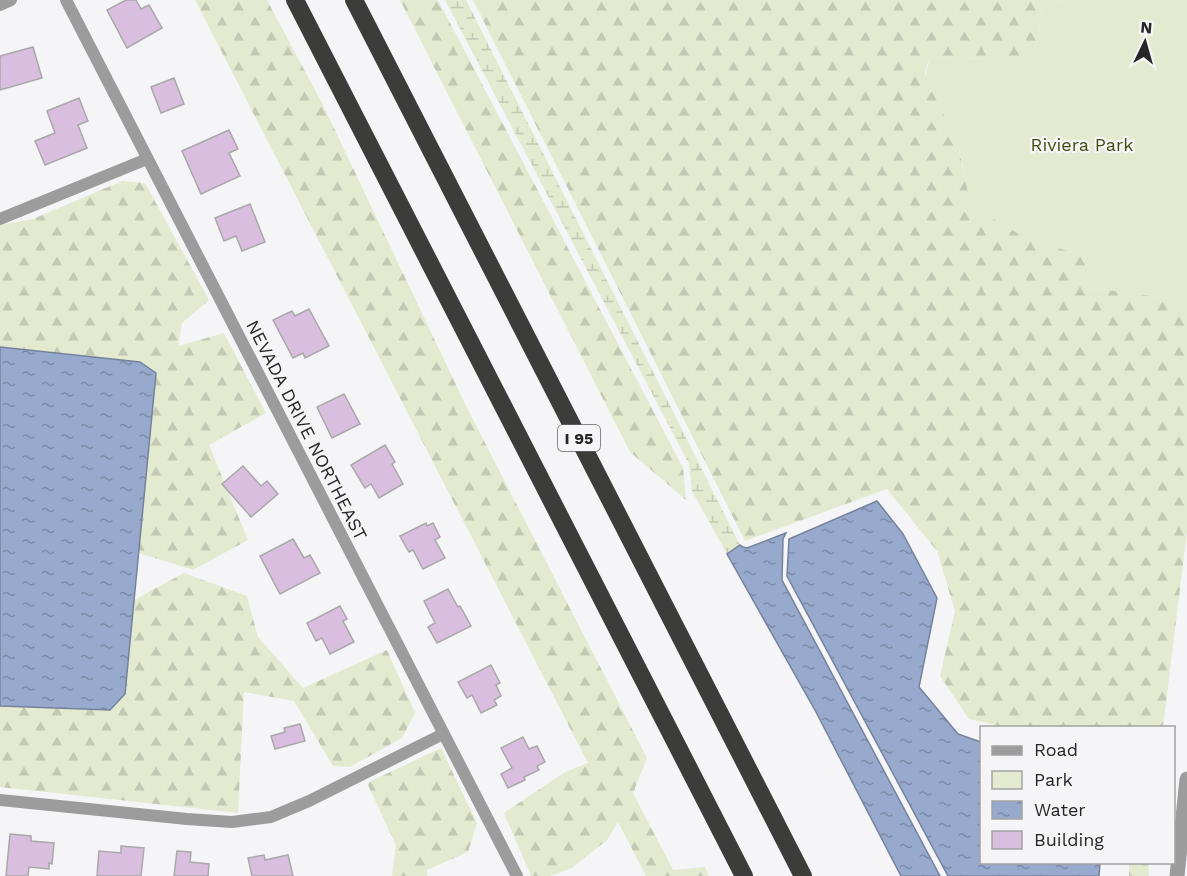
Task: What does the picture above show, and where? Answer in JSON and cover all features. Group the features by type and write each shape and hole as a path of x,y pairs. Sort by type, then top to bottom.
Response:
{"highway":[{"path":"295,0 744,876"},
{"name":"I 95","path":"354,0 803,876"}],"street":[{"path":"0,5 11,0"},
{"name":"NEVADA DRIVE NORTHEAST","path":"66,0 517,876"},
{"path":"0,219 147,159"},
{"path":"0,800 232,822 271,817 309,801 443,734"},
{"path":"1177,876 1187,779"}],"green space":[{"path":"195,0 267,0 322,103 467,408 647,758 633,793 673,870 705,867 709,876 646,876 618,822 607,840 572,868 550,876 531,876 504,813 565,772 588,763"},
{"path":"400,0 438,0 683,468 686,500 630,452"},
{"path":"445,0 466,0 740,545 727,554 692,491 689,464"},
{"path":"473,0 1064,0 1043,6 1035,49 1017,60 930,57 925,82 935,94 959,150 968,192 980,211 1022,236 1083,256 1088,271 1088,288 1187,300 1187,532 1163,726 1000,726 969,719 940,676 955,611 937,551 887,489 745,541"},
{"name":"Riviera Park","path":"1064,0 1187,0 1187,300 1088,288 1088,271 1083,256 1022,236 980,211 968,192 959,149 924,81 930,57 1017,60 1035,49 1043,6"},
{"path":"122,181 145,183 209,300 182,323 178,346 224,333 266,413 209,445 248,540 193,570 139,553 156,373 140,362 0,347 0,225 33,219"},
{"path":"184,573 247,596 258,637 303,688 387,650 415,713 402,738 350,767 333,766 294,701 244,692 238,813 0,787 0,706 110,710 125,694 134,600"},
{"path":"441,748 477,823 468,852 427,870 427,876 392,876 396,845 367,783"},
{"path":"1129,864 1148,864 1149,876 1129,876"}],"water":[{"path":"0,347 140,362 156,373 125,694 110,710 0,706"},
{"path":"877,501 903,534 937,598 919,687 958,734 980,742 980,864 1100,864 1099,876 948,876 787,576 789,539"},
{"path":"786,533 783,539 782,580 940,876 901,876 816,712 727,554 740,545 747,548"}],"building":[{"path":"126,0 136,0 141,9 149,5 162,28 127,48 107,10"},
{"path":"33,47 42,78 0,90 0,56"},
{"path":"174,78 184,104 161,113 151,87"},
{"path":"79,98 88,121 78,125 87,148 45,165 35,141 55,133 47,111"},
{"path":"229,130 238,149 229,153 240,176 201,194 182,151"},
{"path":"250,204 265,242 242,251 236,236 224,241 215,218"},
{"path":"309,309 329,346 305,358 303,353 293,358 273,320 292,311 295,316"},
{"path":"344,394 360,424 332,438 317,407"},
{"path":"385,445 395,462 392,464 403,484 379,498 371,484 365,488 351,465"},
{"path":"243,466 261,486 267,481 278,494 251,517 222,484"},
{"path":"426,523 427,526 433,523 440,537 435,540 445,558 423,569 413,550 409,552 400,536"},
{"path":"293,539 304,558 310,555 320,573 280,594 260,556"},
{"path":"448,589 471,626 437,643 428,627 435,623 424,601"},
{"path":"340,606 347,619 343,621 354,642 330,654 322,638 316,641 307,623"},
{"path":"491,665 500,683 496,685 501,696 494,700 497,705 481,713 472,695 467,698 458,682"},
{"path":"300,724 305,741 275,749 271,736 285,732 284,728"},
{"path":"523,737 529,749 537,746 545,762 537,766 539,770 524,777 525,780 508,788 501,774 512,768 501,748"},
{"path":"10,834 31,836 31,841 54,843 52,864 49,863 49,869 29,867 28,876 6,876"},
{"path":"121,846 144,848 141,876 97,876 99,851 121,853"},
{"path":"177,851 191,852 190,862 209,864 208,876 174,876"},
{"path":"264,855 265,860 288,855 293,876 252,876 248,858"}]}
